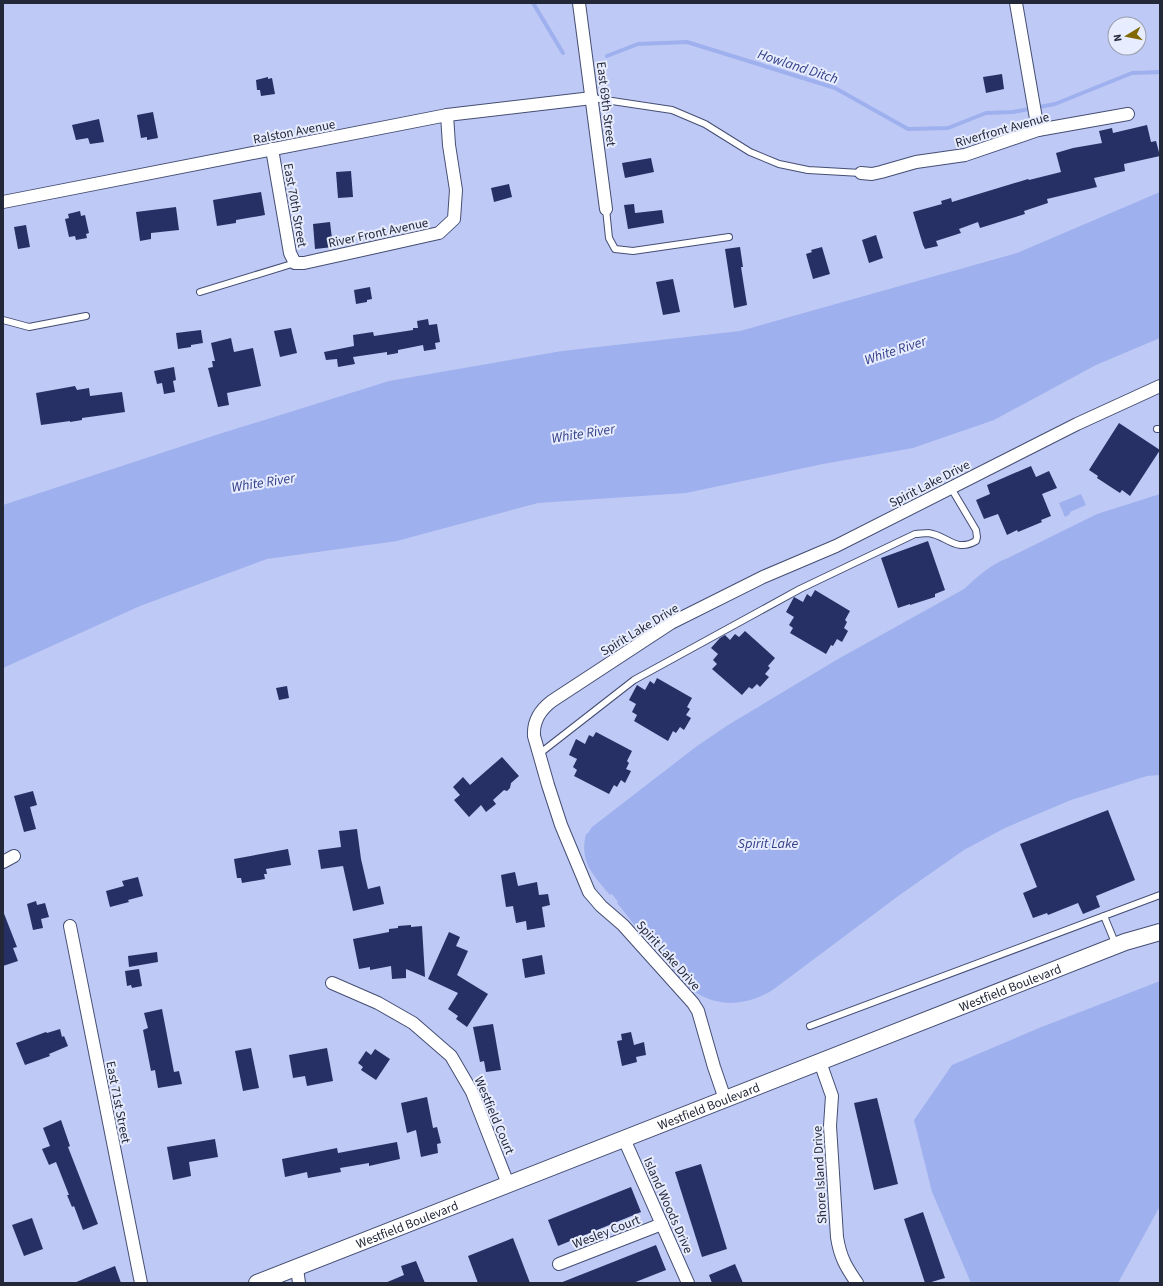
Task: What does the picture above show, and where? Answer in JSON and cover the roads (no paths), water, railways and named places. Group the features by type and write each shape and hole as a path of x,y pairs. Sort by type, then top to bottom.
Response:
{"street":[{"name":"East 69th Street","path":"579,3 606,209"},
{"path":"1016,3 1038,130"},
{"name":"Ralston Avenue","path":"3,202 447,115 592,98"},
{"name":"Riverfront Avenue","path":"861,173 872,174 916,162 965,156 1038,130 1128,114"},
{"name":"River Front Avenue","path":"296,263 304,263 439,233 454,219 456,190 449,145 447,115"},
{"name":"East 70th Street","path":"272,150 290,253 296,263"},
{"name":"Spirit Lake Drive","path":"725,1100 698,1011 693,1003 623,925 601,906 589,892 561,825 534,736 535,722 541,711 552,701 619,656 678,620 763,577 836,546 1077,424 1160,386"},
{"path":"3,862 14,856"},
{"name":"East 71st Street","path":"70,926 141,1283"},
{"name":"Westfield Boulevard","path":"257,1283 298,1275 508,1184 1116,946 1160,932"},
{"name":"Westfield Court","path":"332,983 378,1003 413,1023 451,1056 472,1092 508,1184"},
{"name":"Shore Island Drive","path":"820,1062 832,1096 830,1126 839,1253 848,1271 857,1283"},
{"name":"Island Woods Drive","path":"624,1139 688,1283"},
{"name":"Wesley Court","path":"559,1264 662,1224"}],"lane":[{"path":"592,98 672,110 705,124 750,152 779,164 808,170 861,173"},
{"path":"606,209 608,238 615,249 633,251 729,237"},
{"path":"200,292 296,263"},
{"path":"3,320 29,327 86,316"},
{"path":"539,754 634,680 800,589 915,534 929,533 961,546 969,545 976,541 976,530 951,488"},
{"path":"810,1026 1160,895"},
{"path":"1104,916 1116,946"}],"water":[{"name":"White River","path":"1160,192 1160,338 1096,365 994,420 913,448 823,464 686,493 538,503 397,541 267,559 140,606 3,668 3,505 216,435 389,381 562,351 740,331 1017,253"},
{"path":"1081,494 1086,505 1070,512 1070,514 1065,517 1059,503"},
{"name":"Spirit Lake","path":"1160,494 1160,775 1147,776 1071,800 1005,828 964,850 901,894 774,989 764,995 743,1002 732,1003 711,1000 691,989 674,973 617,903 618,902 612,894 610,895 589,868 584,853 584,844 586,834 592,827 697,746 728,725 838,659 964,589 990,567 1097,514"},
{"path":"1160,981 1160,1206 1118,1283 971,1283 932,1192 914,1120 952,1065 1039,1028"}],"waterway":[{"name":"Howland Ditch","path":"533,3 563,53"},
{"name":"Howland Ditch","path":"607,56 638,44 687,42 835,88 908,129 948,128 986,113 1013,112 1055,104 1132,73 1160,72"}]}
